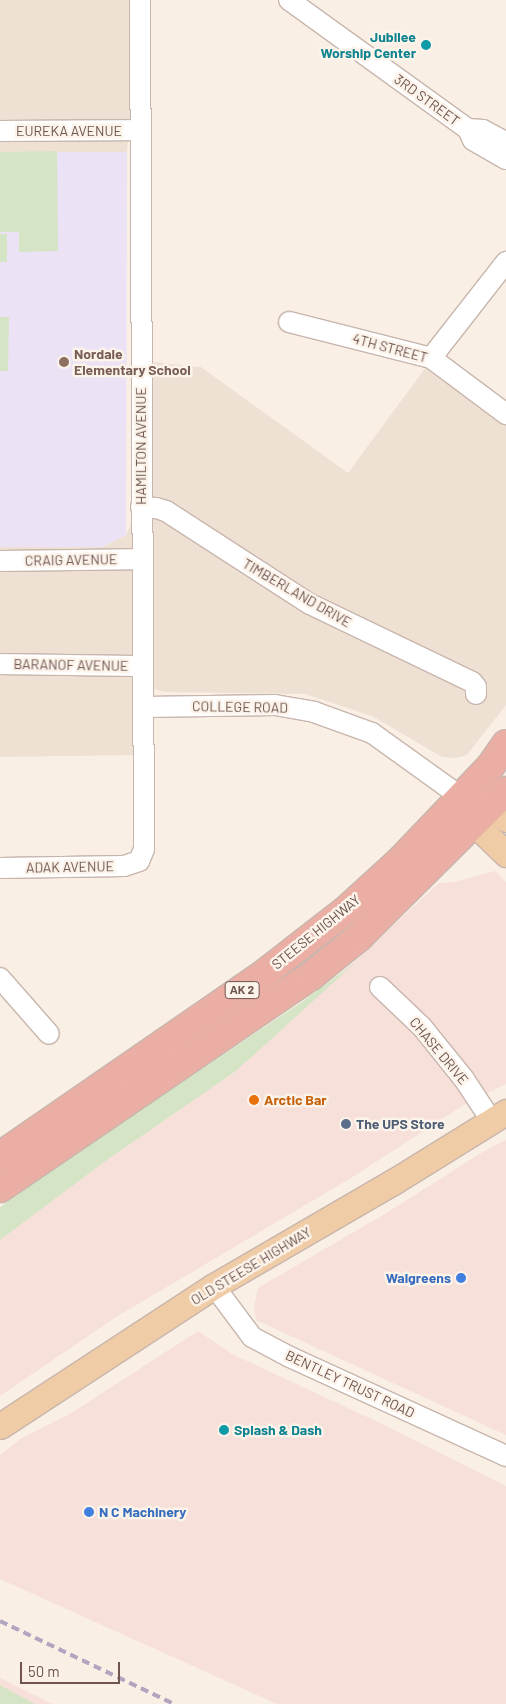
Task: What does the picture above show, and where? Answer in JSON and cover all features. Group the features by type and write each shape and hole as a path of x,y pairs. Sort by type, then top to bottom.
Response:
{"highway":[{"name":"STEESE HIGHWAY","path":"0,1156 224,1002 310,939 401,860 490,767 506,744"},
{"name":"STEESE HIGHWAY","path":"0,1188 310,976 359,937 494,810"}],"main road":[{"name":"COLLEGE ROAD","path":"461,797 494,810 506,854"},
{"name":"OLD STEESE HIGHWAY","path":"0,1425 214,1286 393,1182 499,1116"}],"street":[{"name":"HAMILTON AVENUE","path":"139,861 144,850 139,130 140,0"},
{"name":"3RD STREET","path":"289,0 468,129 473,140 506,159"},
{"name":"3RD STREET","path":"468,129 483,130 506,142"},
{"name":"EUREKA AVENUE","path":"0,131 139,130"},
{"path":"432,358 506,262"},
{"name":"4TH STREET","path":"289,322 432,358 506,414"},
{"name":"TIMBERLAND DRIVE","path":"141,507 166,511 310,604 472,682 476,687 476,694"},
{"name":"CRAIG AVENUE","path":"0,561 142,560"},
{"name":"BARANOF AVENUE","path":"0,664 143,666"},
{"name":"COLLEGE ROAD","path":"144,707 275,705 314,712 372,733 461,797"},
{"name":"ADAK AVENUE","path":"0,868 124,866 139,861"},
{"path":"0,978 49,1034"},
{"name":"CHASE DRIVE","path":"380,987 422,1027 464,1080 499,1116"},
{"name":"BENTLEY TRUST ROAD","path":"214,1286 252,1337 290,1357 506,1456"}],"shaded area":[{"path":"0,0 130,0 132,106 127,152 0,152"},
{"name":"Nordale Elementary School","path":"0,152 127,152 126,535 102,547 0,547"},
{"path":"153,362 201,367 348,473 426,367 506,425 506,705 467,755 456,758 442,757 372,716 305,694 164,692 133,682 134,755 0,757 0,547 102,547 126,535 153,481"},
{"path":"495,871 506,882 506,1084 462,1106 351,1178 116,1317 0,1396 0,1240 107,1160 236,1071 439,883 454,882"},
{"path":"506,1140 506,1435 256,1320 254,1307 258,1288 383,1215 486,1150"},
{"path":"198,1331 232,1354 380,1423 506,1486 506,1704 277,1704 0,1579 0,1455 22,1438 73,1412"},
{"path":"0,1678 53,1704 0,1704"}],"green space":[{"path":"57,151 58,251 19,252 19,232 0,232 0,152"},
{"path":"0,234 7,234 7,262 0,262"},
{"path":"0,317 9,317 8,371 0,371"},
{"path":"356,962 236,1071 107,1160 0,1240 0,1207 103,1135 299,1004"},
{"path":"0,1685 35,1704 0,1704"}],"railway":[{"path":"0,1621 174,1704"}],"place":[{"name":"Jubilee Worship Center","path":"426,45"},
{"name":"Nordale Elementary School","path":"64,362"},
{"name":"Arctic Bar","path":"254,1100"},
{"name":"The UPS Store","path":"346,1124"},
{"name":"Walgreens","path":"461,1278"},
{"name":"Splash & Dash","path":"224,1430"},
{"name":"N C Machinery","path":"89,1512"}]}
